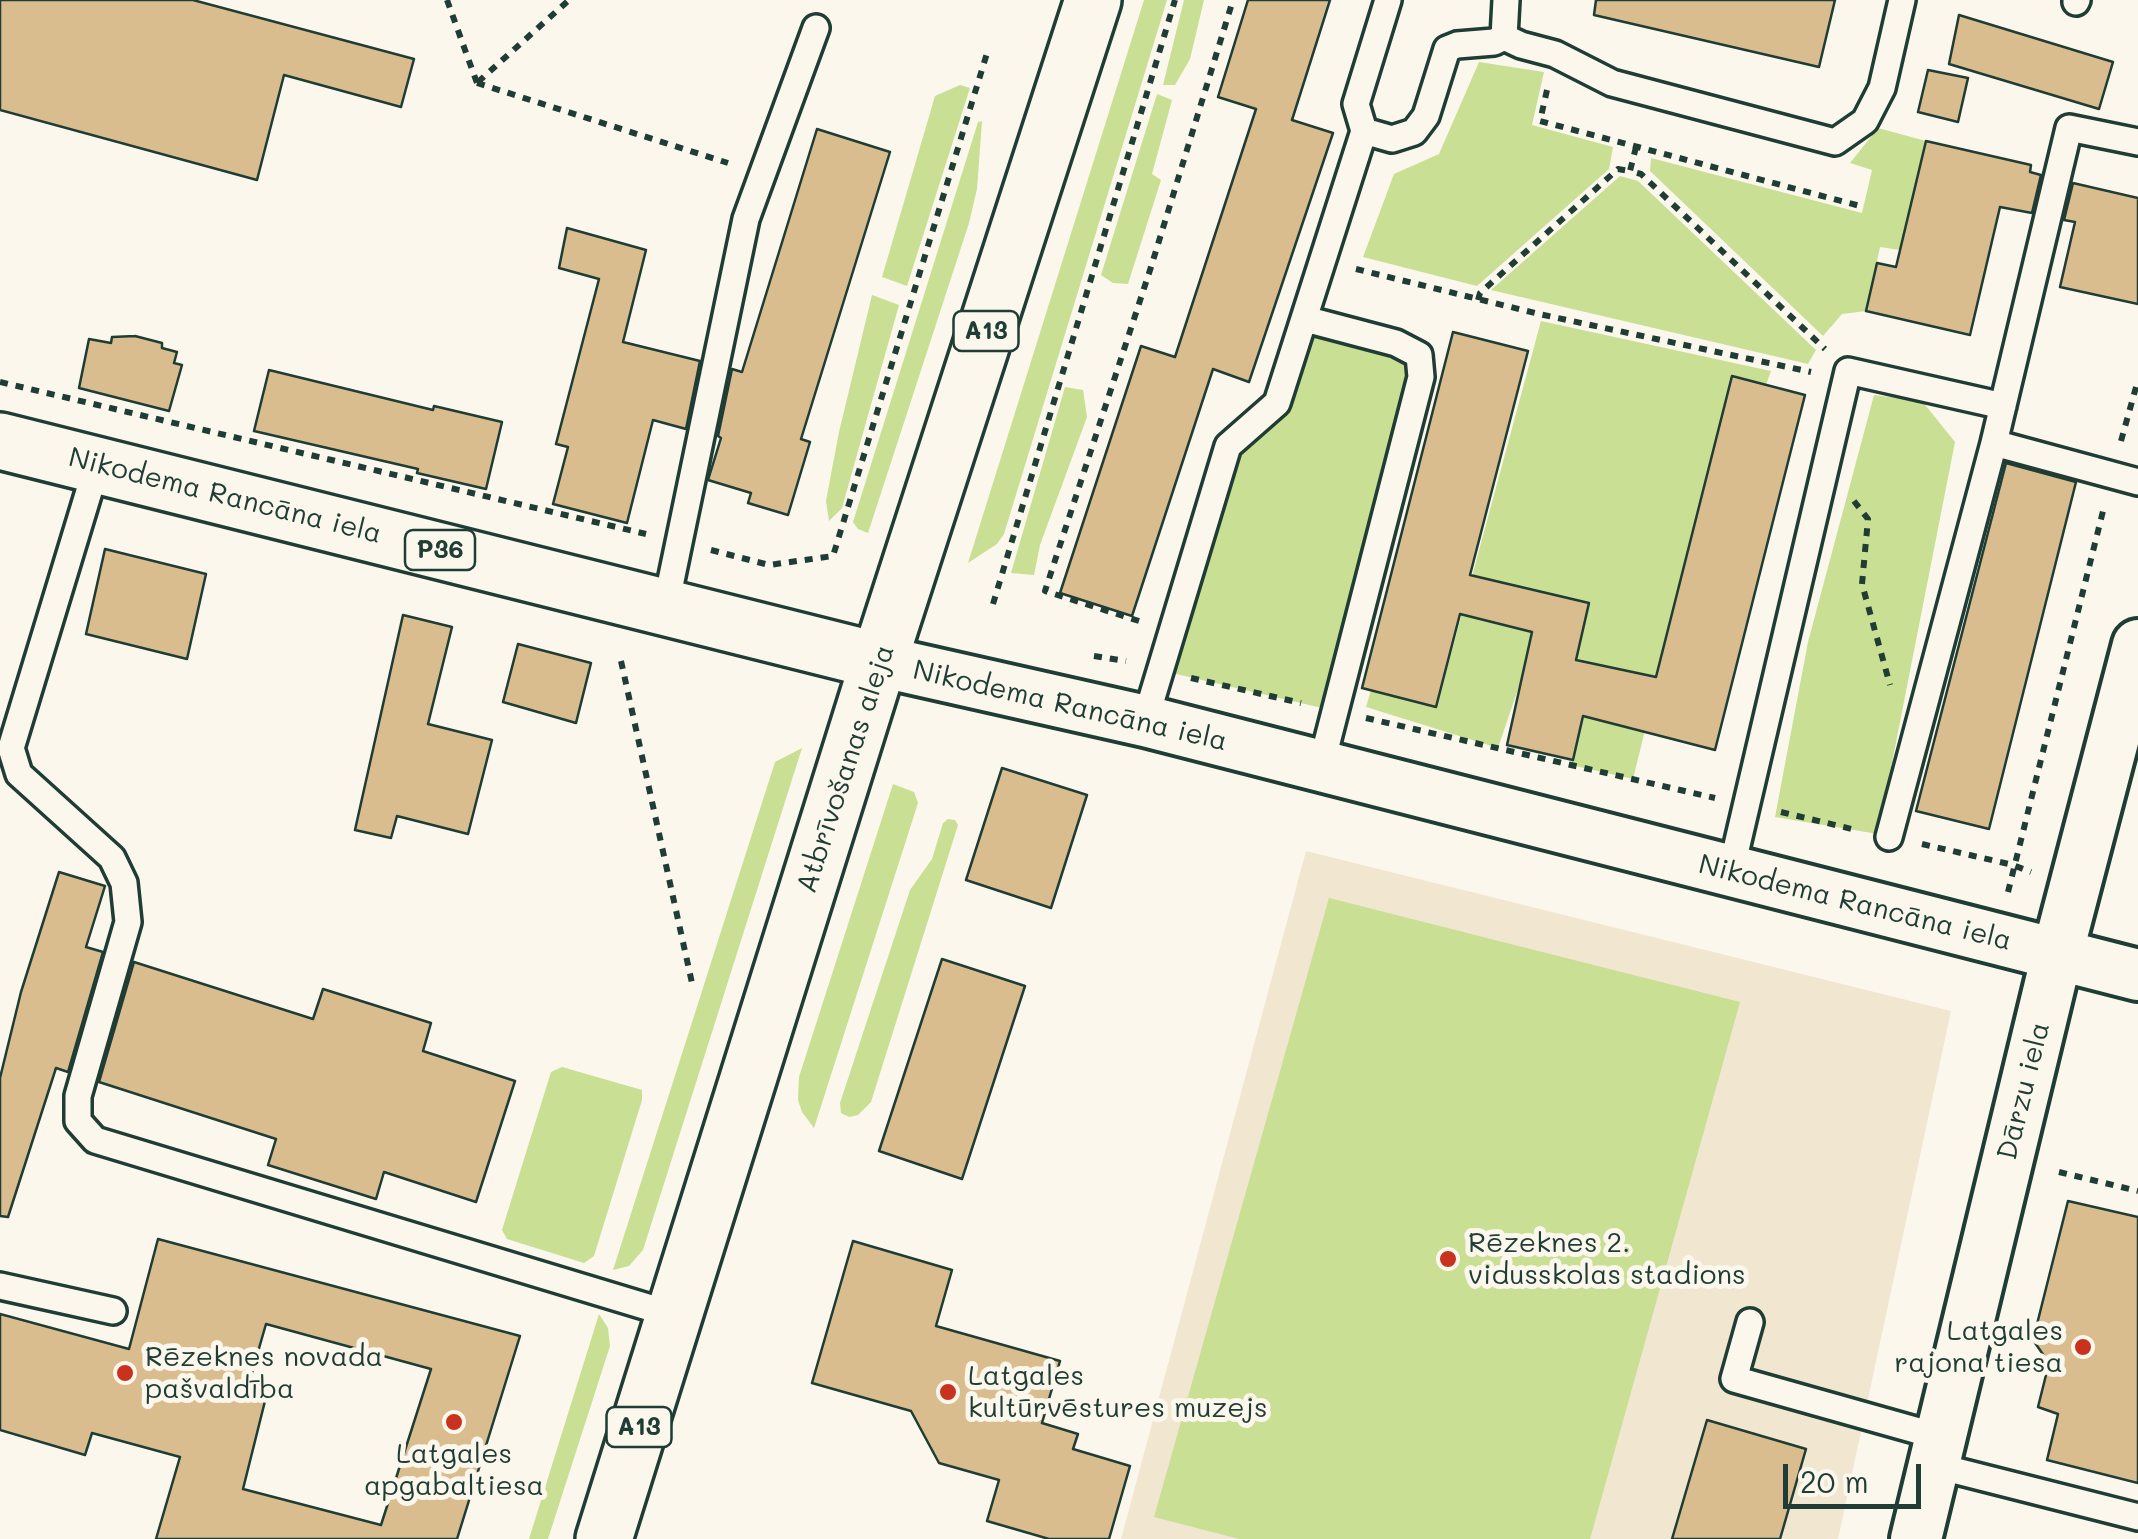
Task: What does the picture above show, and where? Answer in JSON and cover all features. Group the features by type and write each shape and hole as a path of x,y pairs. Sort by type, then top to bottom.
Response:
{"main road":[{"name":"Atbrīvošanas aleja","path":"604,1539 879,662 1093,0"},
{"name":"Nikodema Rancāna iela","path":"0,441 879,662"}],"street":[{"name":"Dārzu iela","path":"1916,1539 2057,954 2138,645"},
{"name":"Nikodema Rancāna iela","path":"879,662 1145,721 2138,974"}],"lane":[{"path":"1145,721 1228,446 1277,403 1364,131 1356,104 1388,0"},
{"path":"1504,37 1506,0"},
{"path":"1364,131 1392,139 1414,132 1426,116 1447,50 1504,37 1555,54 1612,82 1835,142 1865,121 1882,88 1902,0"},
{"path":"666,606 746,219 816,28"},
{"path":"1889,836 1994,443 2069,128 2138,142"},
{"path":"1305,319 1396,342 1419,355 1421,377 1321,766"},
{"path":"1731,871 1848,371 2003,406"},
{"path":"1994,443 2138,482"},
{"path":"97,465 11,748 19,774 112,858 124,884 128,922 78,1096 78,1121 95,1140 674,1315"},
{"path":"0,1286 113,1310"},
{"path":"1750,1322 1734,1379 2138,1516"}],"path":[{"path":"447,0 477,83"},
{"path":"477,83 570,0"},
{"path":"994,604 1175,0"},
{"path":"1172,631 1045,591 1233,0"},
{"path":"0,382 769,566 833,556 988,50"},
{"path":"1555,54 1540,121 1860,206"},
{"path":"477,83 762,174"},
{"path":"1630,171 1636,147"},
{"path":"1478,300 1480,293 1618,169 1630,171 1641,174 1848,371"},
{"path":"1324,260 1478,300 1806,372 1848,371"},
{"path":"1998,938 2013,865 2138,380"},
{"path":"1826,464 1868,520 1862,584 1890,686"},
{"path":"1082,655 1134,662 2013,865 2074,890"},
{"path":"621,660 692,983"},
{"path":"2059,1172 2138,1190"}],"shaded area":[{"name":"Rēzeknes 2. vidusskolas stadions","path":"1306,851 1951,1011 1838,1539 1121,1539"}],"green space":[{"path":"1144,0 1167,0 1004,534 997,544 968,563"},
{"path":"1184,0 1204,0 1190,59 1175,85 1163,85"},
{"path":"1479,62 1544,72 1532,125 1613,147 1609,169 1477,286 1363,257 1394,174 1439,154"},
{"path":"960,85 970,88 907,286 882,277 935,96"},
{"path":"1157,94 1172,100 1152,174 1161,180 1128,284 1113,283 1101,275"},
{"path":"982,121 977,189 969,223 868,533 853,522 978,122"},
{"path":"1878,128 1926,141 1900,250 1880,247 1866,311 1842,314 1823,336 1650,171 1651,158 1862,213 1872,170 1850,163"},
{"path":"1620,176 1638,181 1816,350 1808,364 1491,290"},
{"path":"872,295 899,305 842,508 829,521 826,501 839,432"},
{"path":"1305,319 1419,355 1335,711 1159,670 1228,446 1277,403"},
{"path":"1541,321 1771,371 1766,385 1732,377 1633,779 1571,765 1584,710 1522,677 1498,748 1366,707 1371,690 1437,706"},
{"path":"1065,387 1083,390 1087,417 1040,545 1034,575 1011,573"},
{"path":"1874,395 1922,401 1955,442 1878,834 1775,817 1808,642"},
{"path":"802,748 643,1250 629,1266 613,1270 775,762"},
{"path":"893,784 914,792 918,803 814,1128 798,1100 799,1077"},
{"path":"948,819 958,825 871,1102 858,1115 849,1117 841,1113 840,1103 910,890 932,859 943,823"},
{"name":"Rēzeknes 2. vidusskolas stadions","path":"1329,898 1740,1002 1590,1539 1239,1539 1154,1517"},
{"path":"562,1067 642,1090 594,1256 584,1263 507,1239 502,1230 551,1072"},
{"path":"599,1314 608,1328 610,1346 548,1539 529,1539"}],"building":[{"path":"0,0 193,0 414,59 401,107 284,75 257,180 0,110"},
{"path":"1248,0 1330,0 1292,120 1333,133 1249,382 1213,369 1132,616 1060,593 1141,346 1175,357 1256,109 1218,97"},
{"path":"1596,0 1835,0 1819,67 1594,15"},
{"path":"1959,15 2113,62 2099,109 1949,64"},
{"path":"1928,70 1968,78 1958,122 1918,112"},
{"path":"817,129 890,152 801,439 810,442 788,515 748,503 751,493 708,480 721,438 718,436 732,369 742,372"},
{"path":"1926,141 2031,165 2030,172 2041,175 2032,213 2000,207 1970,335 1866,311 1877,263 1896,267"},
{"path":"2073,183 2138,198 2138,304 2060,287 2075,222 2064,220"},
{"path":"567,228 646,250 623,342 700,361 686,429 653,420 627,523 553,504 568,447 556,444 599,279 559,268"},
{"path":"1453,332 1528,351 1470,575 1589,603 1576,660 1656,677 1732,376 1805,395 1715,750 1583,716 1573,760 1507,745 1532,632 1460,614 1436,707 1362,688"},
{"path":"135,336 162,343 162,348 177,352 174,363 182,365 169,411 79,388 89,339 111,343 112,337"},
{"path":"269,370 433,410 434,406 502,422 486,489 254,431"},
{"path":"2006,463 2076,482 1989,829 1916,811"},
{"path":"105,549 206,574 187,659 86,634"},
{"path":"403,615 452,627 428,724 492,740 468,834 397,816 391,838 355,830"},
{"path":"518,644 591,663 576,723 503,702"},
{"path":"1002,768 1087,795 1051,908 966,880"},
{"path":"59,872 105,886 86,947 103,952 68,1072 56,1068 8,1217 0,1216 0,1078 21,992"},
{"path":"942,959 1025,986 962,1179 879,1151"},
{"path":"134,962 313,1019 323,989 431,1023 423,1051 515,1081 476,1202 384,1172 376,1199 268,1165 276,1139 99,1082"},
{"name":"Latgales rajona tiesa","path":"2068,1201 2138,1217 2138,1483 2047,1460 2058,1414 2038,1407 2049,1363 2033,1340"},
{"name":"Rēzeknes novada pašvaldība","path":"158,1239 520,1336 457,1539 156,1539 180,1457 92,1433 85,1455 0,1430 0,1314 129,1349","holes":["266,1324 431,1369 381,1525 243,1489 266,1397 247,1390"]},
{"name":"Latgales kultūrvēstures muzejs","path":"853,1241 952,1270 936,1326 1060,1361 1042,1423 1078,1434 1073,1449 1130,1466 1109,1539 1049,1539 987,1521 999,1480 939,1463 911,1411 812,1383"},
{"path":"1707,1420 1806,1449 1780,1539 1672,1539"}],"place":[{"name":"Rēzeknes 2. vidusskolas stadions","path":"1448,1259"},
{"name":"Latgales rajona tiesa","path":"2083,1347"},
{"name":"Rēzeknes novada pašvaldība","path":"125,1373"},
{"name":"Latgales kultūrvēstures muzejs","path":"948,1392"},
{"name":"Latgales apgabaltiesa","path":"454,1422"}]}
